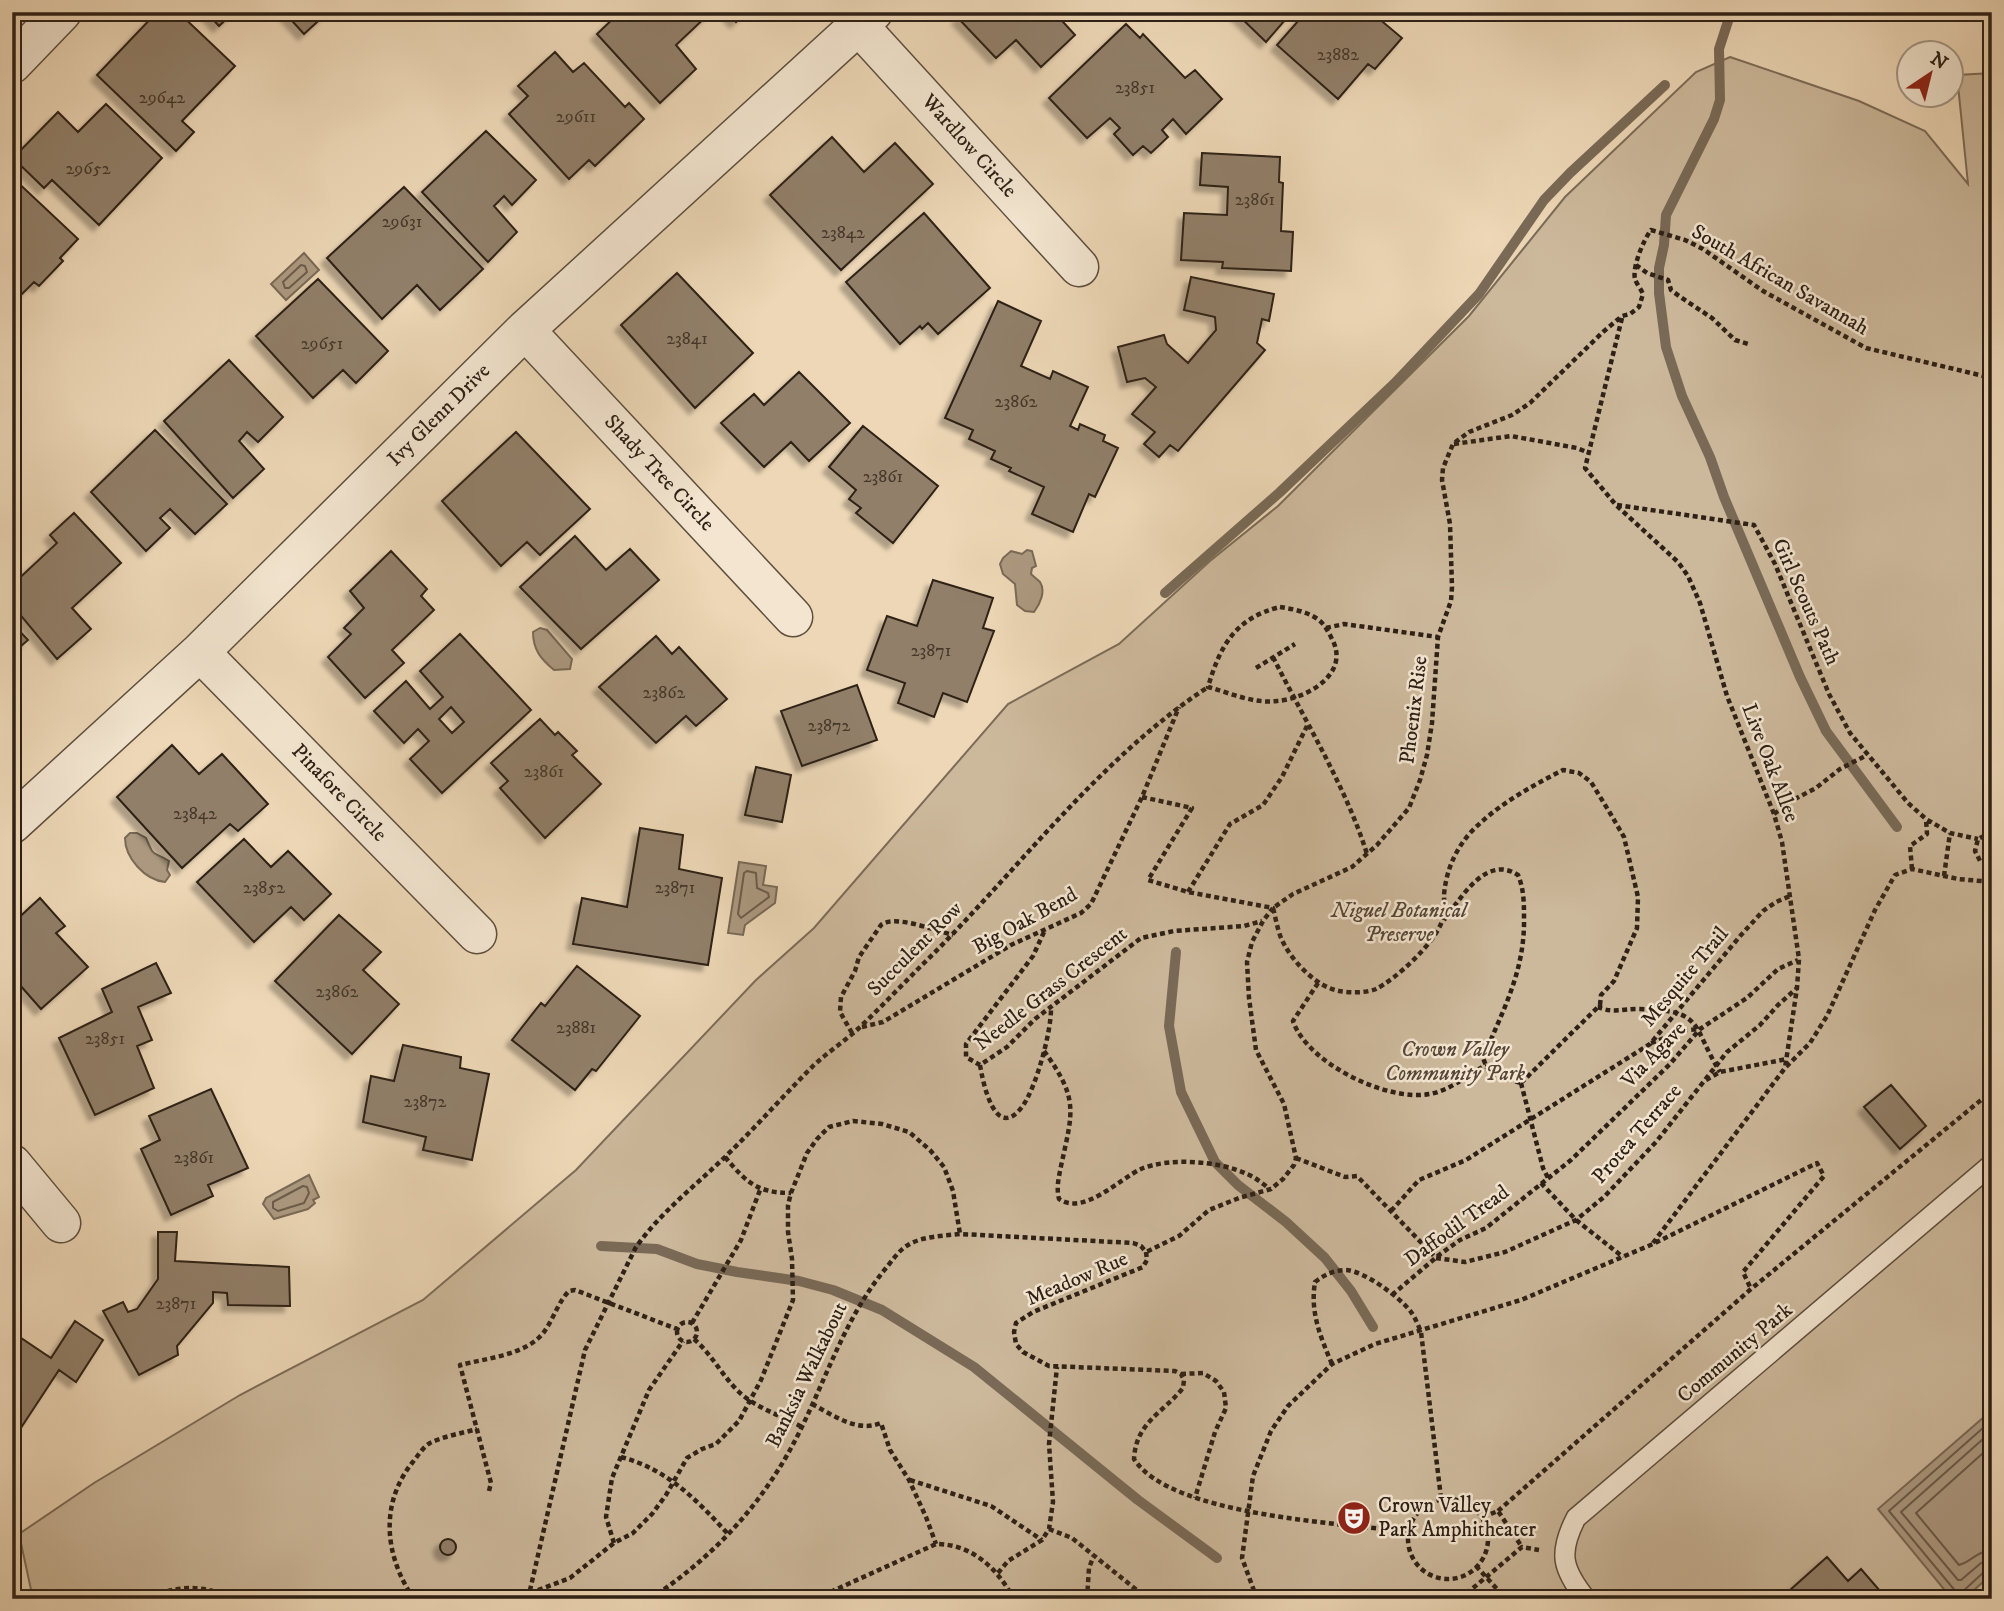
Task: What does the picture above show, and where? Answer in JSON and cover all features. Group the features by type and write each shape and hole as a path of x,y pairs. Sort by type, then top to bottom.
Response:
{"street":[{"path":"12,64 62,12"},
{"name":"Wardlow Circle","path":"866,19 1079,267"},
{"name":"Ivy Glenn Drive","path":"12,824 200,652 525,330 866,19"},
{"name":"Shady Tree Circle","path":"525,330 793,617"},
{"name":"Pinafore Circle","path":"200,652 477,934"},
{"path":"12,1164 61,1223"}],"lane":[{"name":"Community Park","path":"1564,1553 1576,1518 1992,1164"},
{"path":"1564,1553 1568,1573 1586,1599"}],"path":[{"name":"South African Savannah","path":"1636,265 1644,240 1651,230 1657,231 1703,249 1763,290 1866,348 1992,378"},
{"path":"1454,444 1469,432 1512,415 1530,403 1622,316 1639,307 1643,293 1634,279 1636,265 1668,280 1671,290 1712,318 1735,340 1748,344"},
{"path":"1616,505 1585,468 1622,316"},
{"path":"1454,444 1511,436 1577,448 1589,453"},
{"name":"Phoenix Rise","path":"1296,1158 1284,1104 1256,1050 1247,962 1252,942 1263,920 1273,908 1293,894 1352,867 1385,836 1409,808 1420,780 1432,723 1438,637 1451,601 1450,524 1442,480 1443,468 1454,444"},
{"name":"Girl Scouts Path","path":"1616,505 1754,525 1775,564 1829,694 1850,733 1908,803 1926,818 1950,832 1978,839"},
{"name":"Live Oak Allee","path":"1616,505 1678,562 1688,576 1700,603 1727,696 1774,814 1782,842 1799,959 1785,1068"},
{"path":"1280,607 1317,618 1335,644 1336,661 1331,675 1321,684 1293,698 1276,702 1252,700 1208,687 1217,656 1230,637 1243,623 1265,610 1280,607"},
{"path":"1326,628 1344,624 1438,637"},
{"path":"1256,668 1295,644"},
{"path":"1273,657 1355,818 1367,853"},
{"name":"Succulent Row","path":"528,1596 585,1350 644,1235 817,1063 859,1028 954,935 1099,779 1150,730 1208,687"},
{"name":"Big Oak Bend","path":"859,1028 883,1022 1012,945 1081,913 1091,904 1142,797 1179,706"},
{"path":"1188,892 1230,824 1263,805 1282,777 1307,725"},
{"path":"1774,814 1816,788 1840,769 1867,755"},
{"path":"1442,921 1450,863 1470,833 1511,798 1563,770 1579,773 1591,782 1624,837 1638,897 1637,928 1614,981 1601,995 1600,1005 1521,1083"},
{"path":"1142,797 1192,808 1148,880 1188,892 1273,908 1283,943 1312,979 1336,991 1374,990 1394,978 1422,952 1442,921 1471,885 1494,869 1504,869 1518,875 1524,904 1525,940 1516,981 1483,1058 1489,1073 1521,1083"},
{"path":"1912,869 1910,846 1927,834 1926,818"},
{"path":"1944,876 1950,832"},
{"path":"1992,832 1978,839 1976,845 1980,861 1992,866"},
{"path":"1653,1244 1785,1068 1810,1043 1827,1016 1875,910 1895,875 1912,869 1992,882"},
{"name":"Mesquite Trail","path":"1391,1211 1419,1180 1466,1160 1650,1044 1756,919 1776,902 1790,896"},
{"path":"852,1033 840,1012 841,997 859,957 884,922 895,920 954,935"},
{"name":"Needle Grass Crescent","path":"1044,932 1033,956 966,1044 967,1057 980,1065 1007,1048 1035,1019 1141,939 1174,931 1244,926 1263,920"},
{"name":"Via Agave","path":"1541,1183 1571,1160 1670,1064 1700,1029 1747,998 1778,970 1799,959"},
{"path":"1318,983 1293,1021 1296,1030 1306,1045 1349,1074 1400,1094 1426,1095 1445,1091 1467,1074 1486,1065"},
{"name":"Protea Terrace","path":"1436,1258 1465,1262 1505,1252 1576,1220 1604,1197 1656,1142 1716,1064 1797,988"},
{"path":"1600,1005 1600,1008 1611,1012 1658,1009 1685,1015 1700,1029 1720,1072"},
{"path":"980,1065 984,1090 991,1106 1005,1117 1012,1115 1022,1106 1044,1051 1051,1025 1051,1008"},
{"path":"1650,1044 1687,1030 1700,1029"},
{"path":"1044,1051 1065,1082 1070,1095 1069,1131 1058,1183 1059,1199 1074,1204 1101,1195 1142,1169 1184,1161 1230,1168 1249,1174 1270,1189"},
{"path":"1702,1082 1720,1072 1787,1059"},
{"path":"1521,1083 1548,1178"},
{"path":"1483,1517 1498,1511 1751,1289 1992,1091"},
{"path":"528,1596 570,1578 614,1543 633,1533 652,1514 687,1458 720,1441 740,1421 752,1402 793,1300 788,1232 791,1193 807,1153 829,1127 853,1121 882,1124 909,1132 930,1150 944,1167 953,1191 960,1234"},
{"path":"725,1157 741,1175 760,1190 791,1193"},
{"path":"1146,1252 1179,1236 1209,1210 1270,1189 1283,1179 1296,1158 1345,1177 1357,1176 1436,1258"},
{"path":"1257,1599 1242,1558 1253,1476 1271,1431 1288,1406 1332,1364 1374,1344 1521,1300 1653,1244 1817,1163 1824,1176 1743,1272 1751,1289"},
{"path":"1541,1183 1576,1220 1623,1256"},
{"name":"Daffodil Tread","path":"1392,1295 1436,1258 1460,1240 1486,1228 1541,1183"},
{"path":"692,1323 741,1240 760,1190"},
{"name":"Banksia Walkabout","path":"650,1599 701,1563 768,1485 802,1427 851,1317 866,1294 905,1247 933,1237 960,1234 1133,1243 1146,1252"},
{"name":"Meadow Rue","path":"1146,1252 1147,1261 1143,1267 1033,1312 1016,1323 1016,1344 1023,1352 1049,1366 1203,1373 1216,1381 1224,1392 1226,1408 1215,1432 1195,1498"},
{"path":"1332,1364 1318,1332 1314,1311 1315,1282 1325,1275 1347,1270 1357,1272 1412,1312 1420,1332 1441,1498"},
{"path":"489,1491 491,1483 460,1366 524,1348 536,1342 569,1291 575,1290 677,1329"},
{"path":"692,1323 684,1322 677,1329 677,1335 683,1341 694,1339"},
{"path":"692,1323 696,1330 694,1339"},
{"path":"694,1339 710,1353 737,1390 752,1402 802,1427"},
{"path":"614,1543 606,1517 612,1478 649,1390 683,1341"},
{"path":"998,1573 1008,1561 1042,1540 1049,1529 1053,1502 1049,1444 1057,1367"},
{"path":"1181,1374 1183,1388 1149,1420 1137,1439 1134,1459 1141,1471 1195,1498 1260,1514 1408,1532"},
{"path":"812,1404 856,1426 871,1427 881,1423 890,1450 909,1480 936,1544"},
{"path":"414,1599 397,1567 392,1551 388,1520 397,1486 429,1444 477,1429"},
{"path":"621,1457 674,1480 728,1534"},
{"path":"909,1480 991,1506 1019,1522 1042,1540"},
{"path":"1441,1498 1465,1502 1483,1517 1489,1538 1483,1560 1467,1575 1444,1580 1423,1572 1409,1554 1408,1532 1414,1516 1426,1504 1441,1498"},
{"path":"1498,1511 1522,1547"},
{"path":"1049,1529 1072,1538 1148,1599"},
{"path":"815,1599 936,1544 951,1544 968,1550 987,1562 998,1573 1014,1599"},
{"path":"1460,1599 1522,1547 1564,1553"},
{"path":"1087,1599 1089,1568 1094,1555"},
{"path":"1476,1566 1506,1599"},
{"path":"151,1596 184,1587 212,1590 234,1599"}],"green space":[{"name":"Crown Valley Community Park","path":"1730,57 1859,101 1925,131 1968,184 1960,108 1966,108 1966,74 1992,73 1992,1599 33,1599 19,1534 94,1483 240,1395 423,1300 576,1170 756,980 814,928 1008,704 1119,644 1210,561 1278,506 1469,316 1565,197 1696,72"}],"water":[{"path":"304,253 319,270 286,300 271,284"},
{"path":"1027,550 1032,551 1036,566 1032,568 1031,574 1040,582 1042,589 1034,612 1025,611 1017,605 1015,584 1003,574 1000,564 1011,551 1022,554"},
{"path":"540,628 547,630 572,659 570,669 554,670 542,658 534,644 533,632"},
{"path":"130,833 146,838 154,853 169,861 167,870 170,875 165,882 150,877 132,860 125,838"},
{"path":"739,862 766,866 763,885 777,887 775,903 745,925 743,935 728,933"},
{"path":"309,1175 319,1197 313,1200 315,1203 308,1209 274,1219 263,1204 266,1198"},
{"path":"1992,1410 1992,1574 1964,1599 1952,1599 1878,1509"}],"building":[{"path":"157,12 178,12 235,66 182,121 194,132 176,151 97,75"},
{"path":"206,12 234,12 219,26"},
{"path":"284,12 328,12 304,34"},
{"path":"620,12 711,12 676,45 696,69 660,103 597,34"},
{"path":"727,12 746,12 736,22"},
{"path":"965,12 1054,12 1075,35 1041,67 1016,40 996,58 958,18"},
{"path":"1235,12 1292,12 1266,42"},
{"path":"1306,12 1371,12 1402,38 1375,69 1368,64 1338,99 1277,45"},
{"path":"1126,24 1140,38 1143,34 1185,78 1195,70 1222,99 1186,134 1173,119 1162,130 1168,137 1151,153 1143,146 1133,155 1114,134 1120,128 1110,118 1087,138 1049,98"},
{"path":"555,52 573,72 584,63 625,107 629,103 644,119 595,166 589,160 569,179 509,114 528,96 518,86"},
{"path":"106,104 162,158 99,225 52,180 44,188 13,158 58,112 78,132"},
{"path":"486,131 536,180 512,205 504,196 494,206 517,232 488,262 422,192"},
{"path":"832,137 864,172 895,143 933,184 841,270 770,195"},
{"path":"1202,153 1280,157 1279,182 1283,183 1281,231 1293,232 1291,271 1222,268 1223,262 1181,260 1184,213 1227,215 1228,187 1200,185"},
{"path":"12,177 78,239 60,258 63,261 39,286 34,282 17,299 12,295"},
{"path":"404,187 483,269 440,310 417,285 382,319 327,258"},
{"path":"924,213 990,288 938,334 928,323 922,329 920,326 900,344 846,282"},
{"path":"677,273 753,353 695,408 621,325"},
{"path":"1191,277 1274,294 1269,321 1262,319 1257,343 1265,350 1178,451 1170,445 1159,457 1144,444 1155,432 1132,414 1156,387 1145,378 1127,382 1118,347 1164,335 1167,344 1188,363 1216,330 1215,317 1184,310"},
{"path":"318,279 388,351 356,383 343,370 313,398 256,336"},
{"path":"998,301 1041,321 1021,366 1050,379 1053,371 1088,387 1070,426 1078,430 1080,424 1105,435 1103,441 1118,448 1095,497 1089,494 1073,532 1032,514 1044,487 1009,471 1011,468 991,459 995,451 969,439 973,430 945,418"},
{"path":"229,360 283,417 258,442 247,432 239,441 264,469 233,498 164,421"},
{"path":"799,372 850,423 809,461 791,442 764,467 721,423 754,394 764,405"},
{"path":"863,426 938,486 893,543 856,513 861,508 849,499 856,490 829,467"},
{"path":"155,430 227,504 195,534 170,509 160,518 170,528 146,551 91,492"},
{"path":"516,432 590,509 540,555 527,542 501,566 442,501"},
{"path":"74,513 121,563 72,608 91,629 57,659 12,605 12,585 57,543 50,535"},
{"path":"575,536 606,570 630,549 659,580 581,649 520,587"},
{"path":"391,551 427,589 421,596 434,610 392,650 404,663 365,698 328,657 351,634 344,628 364,608 350,591"},
{"path":"933,580 993,598 983,628 994,631 967,702 943,693 934,717 898,703 905,683 867,670 887,616 917,626"},
{"path":"12,623 28,640 12,654"},
{"path":"460,634 531,710 442,793 410,759 429,741 418,729 404,743 374,711 406,681 430,709 443,697 420,671","holes":["451,707 464,722 452,733 439,719"]},
{"path":"656,636 672,654 679,647 727,699 696,726 686,716 656,743 599,687"},
{"path":"857,685 877,740 802,766 781,711"},
{"path":"540,719 555,735 558,732 577,751 572,755 601,784 545,838 500,788 508,781 491,763"},
{"path":"172,745 199,774 222,754 268,804 238,831 230,824 182,868 117,797"},
{"path":"756,767 791,775 782,822 745,815"},
{"path":"640,828 683,835 679,869 722,878 708,965 573,944 582,898 627,907"},
{"path":"244,839 271,867 288,851 331,894 304,920 291,907 254,942 197,882"},
{"path":"40,898 65,926 56,933 88,967 41,1009 12,976 12,924"},
{"path":"339,915 381,952 363,970 399,1004 352,1054 275,981"},
{"path":"156,963 171,993 138,1007 152,1040 137,1046 154,1088 95,1115 59,1038 112,1012 102,989"},
{"path":"577,966 640,1016 596,1071 592,1069 575,1090 512,1040 541,1003 545,1006"},
{"path":"403,1045 461,1057 460,1068 489,1074 472,1160 423,1150 426,1137 363,1122 371,1076 394,1081"},
{"path":"1891,1085 1926,1126 1900,1149 1864,1107"},
{"path":"211,1089 248,1168 208,1185 213,1196 171,1215 141,1149 160,1140 149,1116"},
{"path":"158,1232 177,1232 175,1261 289,1267 290,1306 228,1305 227,1293 213,1292 213,1303 177,1346 178,1355 139,1375 103,1311 123,1302 128,1312 137,1309 158,1279"},
{"path":"75,1321 103,1340 76,1382 59,1370 13,1440 12,1332 51,1358"},
{"path":"448,1539 456,1547 448,1555 440,1547"},
{"path":"1827,1557 1848,1581 1861,1569 1887,1599 1780,1599"}],"waterway":[{"path":"1731,12 1719,49 1720,100 1714,119 1666,215 1659,268 1659,293 1666,347 1682,396 1710,457 1724,497 1800,677 1826,731 1897,827"},
{"path":"1165,593 1279,493 1395,383 1479,294 1544,200 1665,85"},
{"path":"1176,952 1169,1026 1181,1092 1215,1162 1238,1185 1286,1222 1325,1258 1351,1291 1373,1327"},
{"path":"601,1246 657,1249 697,1264 799,1281 833,1290 882,1310 974,1367 1138,1500 1217,1558"}],"place":[{"name":"Crown Valley Park Amphitheater","path":"1354,1518"}],"park label":[{"name":"Niguel Botanical Preserve","path":"1399,923"}]}
